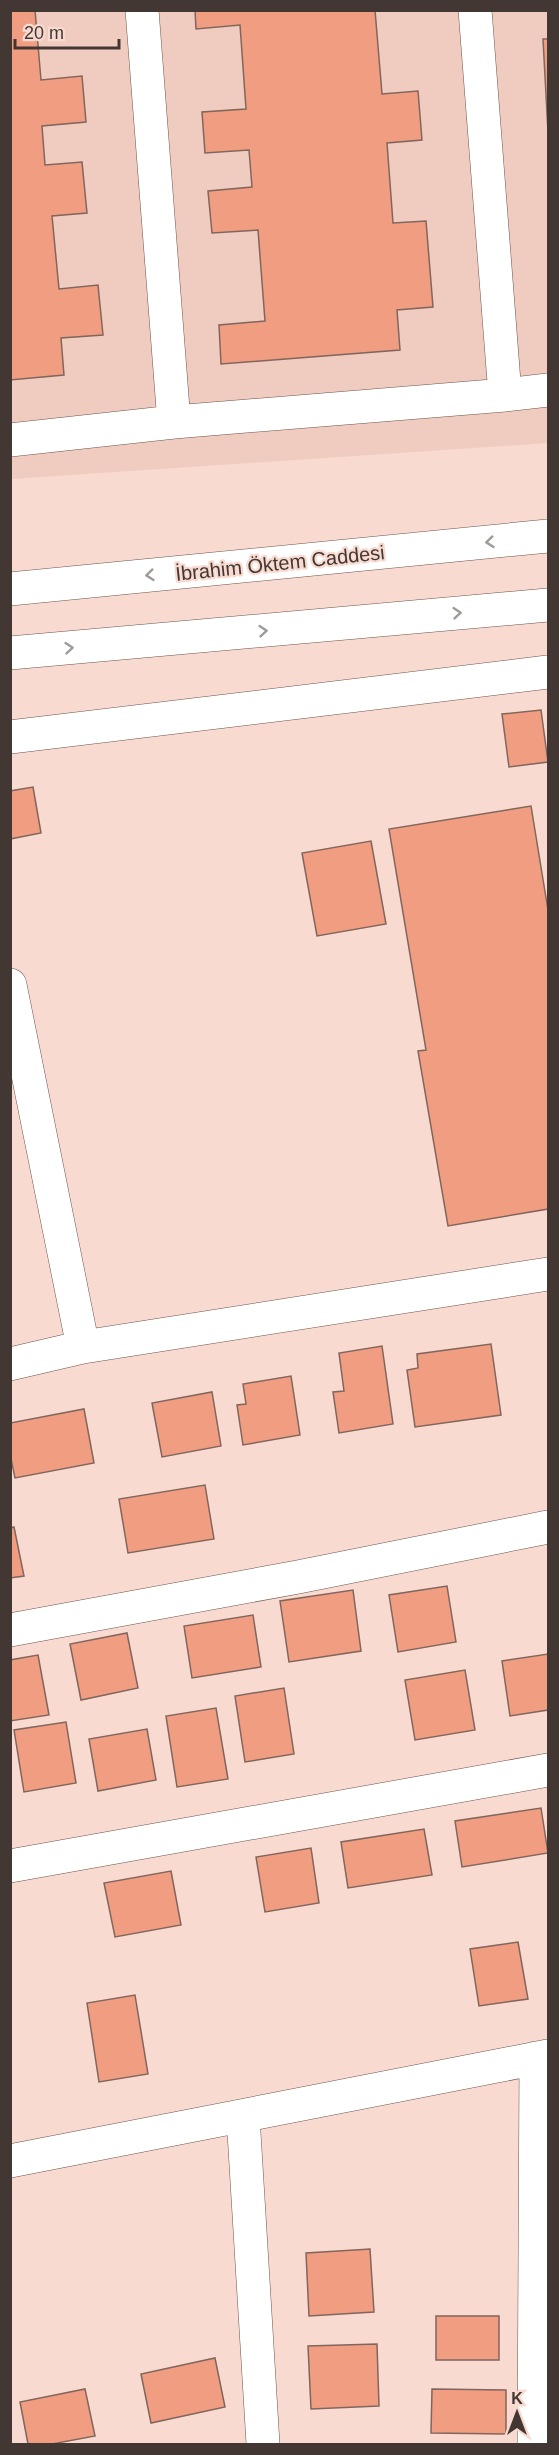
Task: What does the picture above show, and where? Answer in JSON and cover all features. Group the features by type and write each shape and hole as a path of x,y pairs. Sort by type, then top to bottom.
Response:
{"street":[{"path":"142,10 174,422"},
{"path":"475,10 505,395"},
{"path":"10,440 174,422 549,390"},
{"name":"İbrahim Öktem Caddesi","path":"10,589 549,536"},
{"path":"10,653 549,605"},
{"path":"10,737 549,672"},
{"path":"10,985 14,1027 83,1347"},
{"path":"10,1364 83,1347 549,1275"},
{"path":"10,1630 287,1579 549,1527"},
{"path":"10,1866 549,1770"},
{"path":"10,2161 542,2057 534,2445"},
{"path":"243,2116 263,2445"}],"shaded area":[{"path":"11,11 548,11 548,443 11,479"}],"building":[{"path":"10,10 35,10 41,80 82,76 86,122 42,126 45,165 82,162 87,213 52,216 59,289 98,285 103,335 61,338 64,375 10,380"},
{"path":"195,10 375,10 382,94 418,91 422,140 387,143 393,223 426,221 433,307 397,310 400,350 221,364 219,325 265,321 258,230 212,233 208,191 252,187 249,150 205,153 202,112 246,109 240,25 196,29"},
{"path":"543,39 548,39 548,132"},
{"path":"541,710 548,762 509,767 502,714"},
{"path":"33,787 41,833 10,839 10,791"},
{"path":"531,806 548,910 548,1209 448,1226 418,1051 426,1050 389,829"},
{"path":"371,841 386,924 317,936 302,853"},
{"path":"491,1344 501,1415 415,1427 407,1370 418,1368 417,1354"},
{"path":"382,1346 393,1424 339,1433 333,1392 344,1391 339,1353"},
{"path":"291,1376 300,1435 243,1445 237,1405 246,1404 243,1384"},
{"path":"212,1392 221,1446 162,1457 152,1403"},
{"path":"84,1409 94,1463 15,1478 10,1454 10,1423"},
{"path":"205,1485 214,1539 128,1553 119,1499"},
{"path":"14,1527 24,1576 10,1578 10,1528"},
{"path":"447,1586 456,1642 398,1652 389,1595"},
{"path":"353,1590 361,1651 289,1662 280,1601"},
{"path":"253,1615 261,1667 192,1678 184,1626"},
{"path":"127,1633 138,1688 81,1700 70,1644"},
{"path":"548,1654 548,1710 510,1716 502,1661"},
{"path":"38,1655 49,1715 10,1721 10,1660"},
{"path":"465,1670 475,1730 415,1740 405,1680"},
{"path":"284,1688 294,1754 245,1762 235,1696"},
{"path":"216,1708 228,1779 177,1787 166,1716"},
{"path":"66,1722 76,1783 24,1792 14,1730"},
{"path":"147,1729 156,1780 98,1791 89,1739"},
{"path":"541,1808 548,1853 462,1867 455,1821"},
{"path":"424,1829 432,1875 348,1888 341,1842"},
{"path":"311,1848 319,1903 265,1912 256,1857"},
{"path":"171,1871 181,1925 115,1937 104,1883"},
{"path":"518,1942 528,1999 479,2006 470,1949"},
{"path":"135,1995 148,2074 99,2082 87,2003"},
{"path":"370,2249 374,2312 309,2316 306,2253"},
{"path":"436,2316 499,2316 499,2360 436,2360"},
{"path":"377,2344 379,2406 311,2409 308,2346"},
{"path":"215,2358 225,2407 151,2423 141,2374"},
{"path":"85,2389 95,2436 52,2444 28,2444 20,2402"},
{"path":"432,2389 506,2390 506,2434 431,2433"}]}
